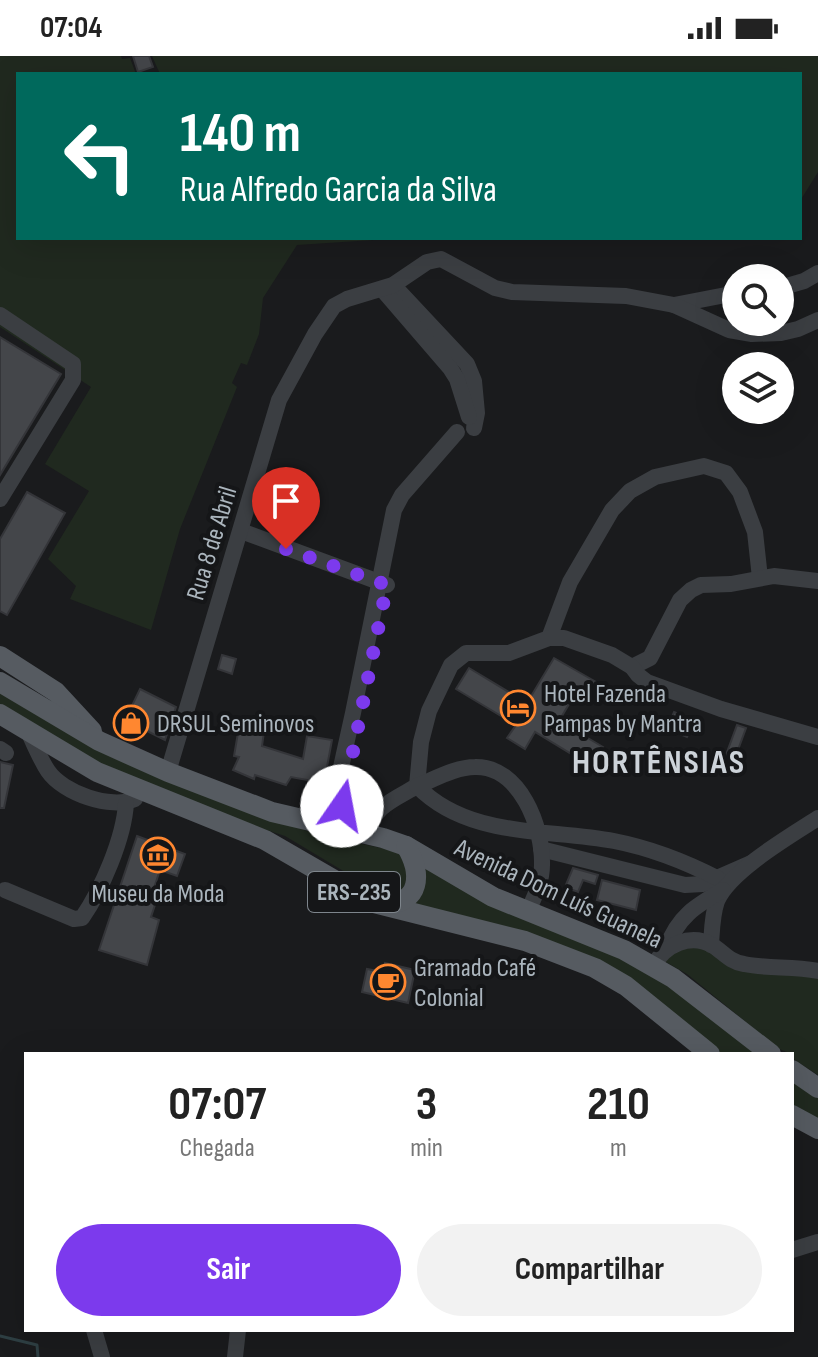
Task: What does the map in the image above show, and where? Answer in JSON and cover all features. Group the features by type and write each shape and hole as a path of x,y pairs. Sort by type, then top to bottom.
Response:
{"main road":[{"path":"0,656 56,692 99,741"},
{"name":"Avenida Dom Luís Guanela","path":"0,682 99,741 168,772 264,810 406,846 473,886 624,950 654,965 703,999 769,1052"},
{"name":"Avenida Dom Luís Guanela","path":"0,714 97,772 265,840 374,903 525,941 569,956 626,986 708,1052"},
{"path":"374,903 396,904 406,899 413,890 417,868 406,846"},
{"path":"794,1071 818,1088"},
{"path":"794,1116 818,1129"}],"street":[{"name":"Rua 8 de Abril","path":"168,772 279,400 334,306 388,287 427,262 441,259 495,288 512,292 626,296 674,305"},
{"path":"794,284 818,273"},
{"path":"332,827 397,529 406,506 466,430 470,413 456,362 388,287"},
{"path":"674,305 722,296"},
{"path":"674,305 719,326 752,334 781,333 818,320"},
{"path":"0,315 73,364 73,380 0,499"},
{"path":"549,638 570,582 612,510 630,491 655,477 704,466 726,473 740,492 755,532 760,578"},
{"path":"241,531 383,584"},
{"path":"632,667 650,658 680,600 701,585 788,576 814,584"},
{"path":"722,884 646,849 582,835 502,828 465,817 428,798 417,786 424,726 451,665 458,657 477,652 509,653 549,638 564,638 612,655 632,667 647,682 721,709 818,737"},
{"path":"28,731 49,772 60,783 101,801 126,803 147,794"},
{"path":"366,834 369,822 378,809 417,786 477,766 495,771 511,781 519,791 538,832 541,877 528,911"},
{"path":"5,890 74,919 82,918 120,839 126,803"},
{"path":"654,965 684,916 722,884 818,818"},
{"path":"541,849 685,885 722,884"},
{"path":"711,945 714,914 722,884"},
{"path":"667,947 699,941 742,964 818,971"},
{"path":"794,1249 818,1242"},
{"path":"95,1332 102,1357"},
{"path":"235,1357 238,1332"}],"green space":[{"path":"0,56 121,56 122,59 130,58 135,72 16,72 16,240 373,240 297,245 263,298 259,334 247,365 241,363 232,383 237,387 180,529 151,630 70,599 76,586 48,559 89,491 45,464 91,387 0,327"},
{"path":"152,56 818,56 818,172 802,198 802,72 159,72"},
{"path":"0,689 206,794 318,835 391,850 401,854 412,872 402,891 387,895 380,893 285,836 207,811 106,768 0,706"},
{"path":"424,862 649,970 759,1052 720,1052 657,1001 407,904 423,885"},
{"path":"703,947 818,974 818,1075 794,1059 794,1052 779,1049 687,974 666,962 669,952"},
{"path":"794,1079 818,1096 818,1122 794,1108"}],"building":[{"path":"133,56 149,56 153,67 138,72"},
{"path":"0,337 61,374 0,475"},
{"path":"27,492 65,513 7,615 0,611 0,539"},
{"path":"222,655 236,659 232,674 218,669"},
{"name":"Hotel Fazenda Pampas by Mantra","path":"554,658 605,687 597,700 578,689 559,721 603,747 591,766 535,732 525,749 507,738 516,725 456,689 469,668 527,703"},
{"path":"140,689 176,707 165,740 125,720"},
{"path":"674,712 694,720 687,737 667,729"},
{"path":"737,725 746,728 735,758 726,755"},
{"path":"239,727 264,732 262,746 303,759 307,736 332,740 324,783 291,777 286,785 255,775 254,779 233,770 239,757 234,756"},
{"path":"0,762 13,765 4,808 0,808"},
{"path":"137,836 185,854 177,876 160,870 150,900 156,902 151,917 159,920 147,965 99,950"},
{"path":"573,868 598,875 595,884 583,880 578,892 565,887"},
{"path":"602,880 640,890 636,910 597,900"},
{"name":"Gramado Café Colonial","path":"385,963 415,970 408,1003 362,992 367,969 383,972"}],"waterway":[{"path":"0,1336 37,1345 38,1357"}],"place":[{"name":"Hotel Fazenda Pampas by Mantra","path":"518,708"},
{"name":"DRSUL Seminovos","path":"131,723"},
{"name":"Museu da Moda","path":"158,855"},
{"name":"Gramado Café Colonial","path":"388,982"}],"district":[{"name":"HORTÊNSIAS","path":"659,761"}],"route":[{"path":"286,549 387,585 342,806"}]}
